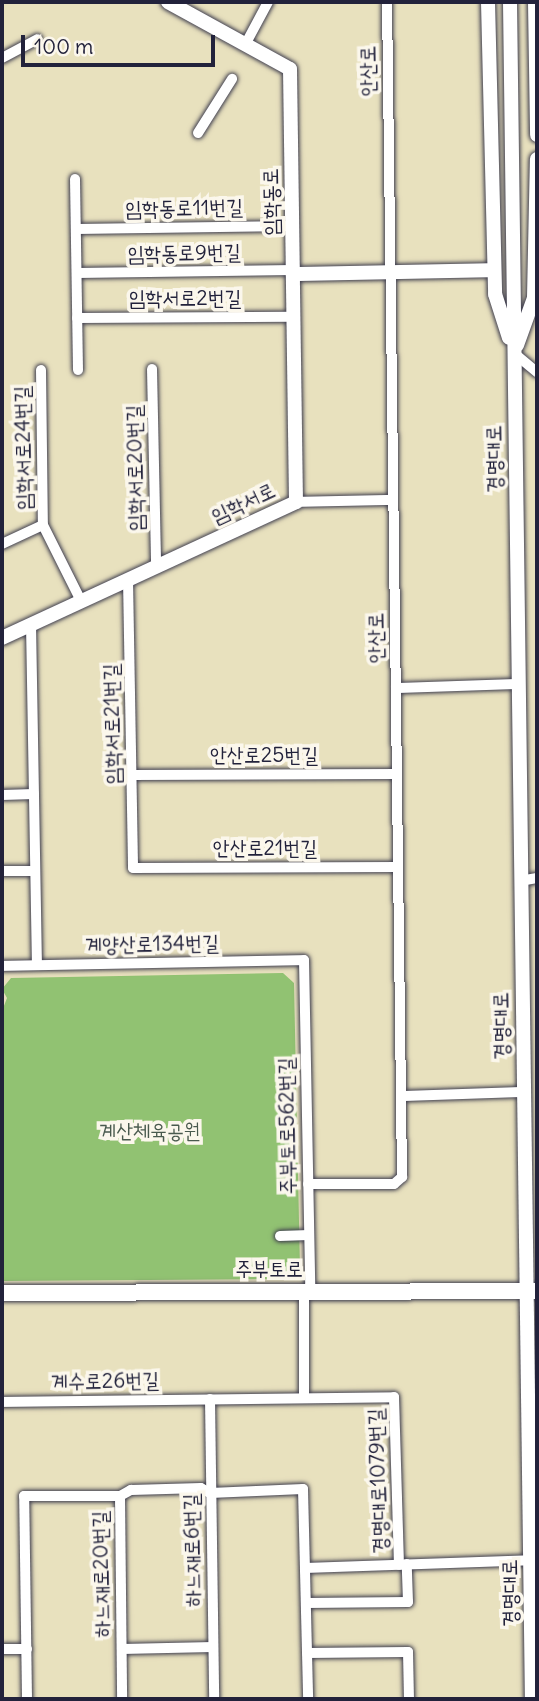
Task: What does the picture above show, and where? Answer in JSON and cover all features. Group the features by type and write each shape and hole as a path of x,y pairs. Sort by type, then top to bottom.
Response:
{"main road":[{"name":"주부토로","path":"2,1293 532,1291"}],"street":[{"name":"임학동로","path":"167,2 290,69 293,272"},
{"path":"245,45 268,2"},
{"name":"안산로","path":"308,1184 394,1184 402,1177 387,2"},
{"name":"경명대로","path":"488,2 495,294 514,353"},
{"name":"경명대로","path":"510,2 523,1092 532,1291 532,1699"},
{"path":"535,2 537,135"},
{"path":"2,58 37,39"},
{"path":"198,133 232,79"},
{"name":"경명대로","path":"514,353 534,298 537,159"},
{"path":"75,178 78,370"},
{"name":"임학동로11번길","path":"76,229 292,226"},
{"path":"293,272 494,270"},
{"name":"임학동로9번길","path":"77,273 293,272"},
{"name":"임학서로","path":"2,638 296,502 293,272"},
{"name":"임학서로2번길","path":"77,318 293,317"},
{"path":"514,353 537,372"},
{"name":"임학서로20번길","path":"152,369 156,566"},
{"name":"임학서로24번길","path":"41,370 43,525 81,601"},
{"path":"296,502 393,500"},
{"name":"임학서로24번길","path":"2,544 43,525"},
{"name":"임학서로21번길","path":"128,579 133,868"},
{"path":"31,624 37,965"},
{"path":"396,688 518,684"},
{"name":"안산로25번길","path":"132,775 397,774"},
{"path":"2,795 34,794"},
{"name":"안산로21번길","path":"133,868 398,867"},
{"path":"2,871 35,871"},
{"path":"520,881 537,878"},
{"name":"계양산로134번길","path":"2,965 304,960"},
{"name":"주부토로562번길","path":"304,960 309,1236 304,1398"},
{"path":"402,1096 523,1092"},
{"path":"524,1136 537,1147"},
{"path":"279,1236 309,1236"},
{"name":"계수로26번길","path":"2,1402 394,1397"},
{"name":"경명대로1079번길","path":"306,1603 408,1602 403,1564 394,1397"},
{"name":"하느재로6번길","path":"210,1399 214,1699"},
{"path":"120,1496 131,1490 201,1488 210,1493 303,1489 308,1699"},
{"name":"하느재로20번길","path":"27,1699 24,1496 120,1496 122,1699"},
{"name":"경명대로1079번길","path":"305,1568 530,1560"},
{"path":"122,1649 213,1647"},
{"path":"2,1649 27,1649"},
{"path":"307,1653 408,1652 409,1699"}],"green space":[{"name":"계산체육공원","path":"283,973 294,983 300,1269 290,1279 2,1281 2,1011 7,998 2,989 11,978"}]}
